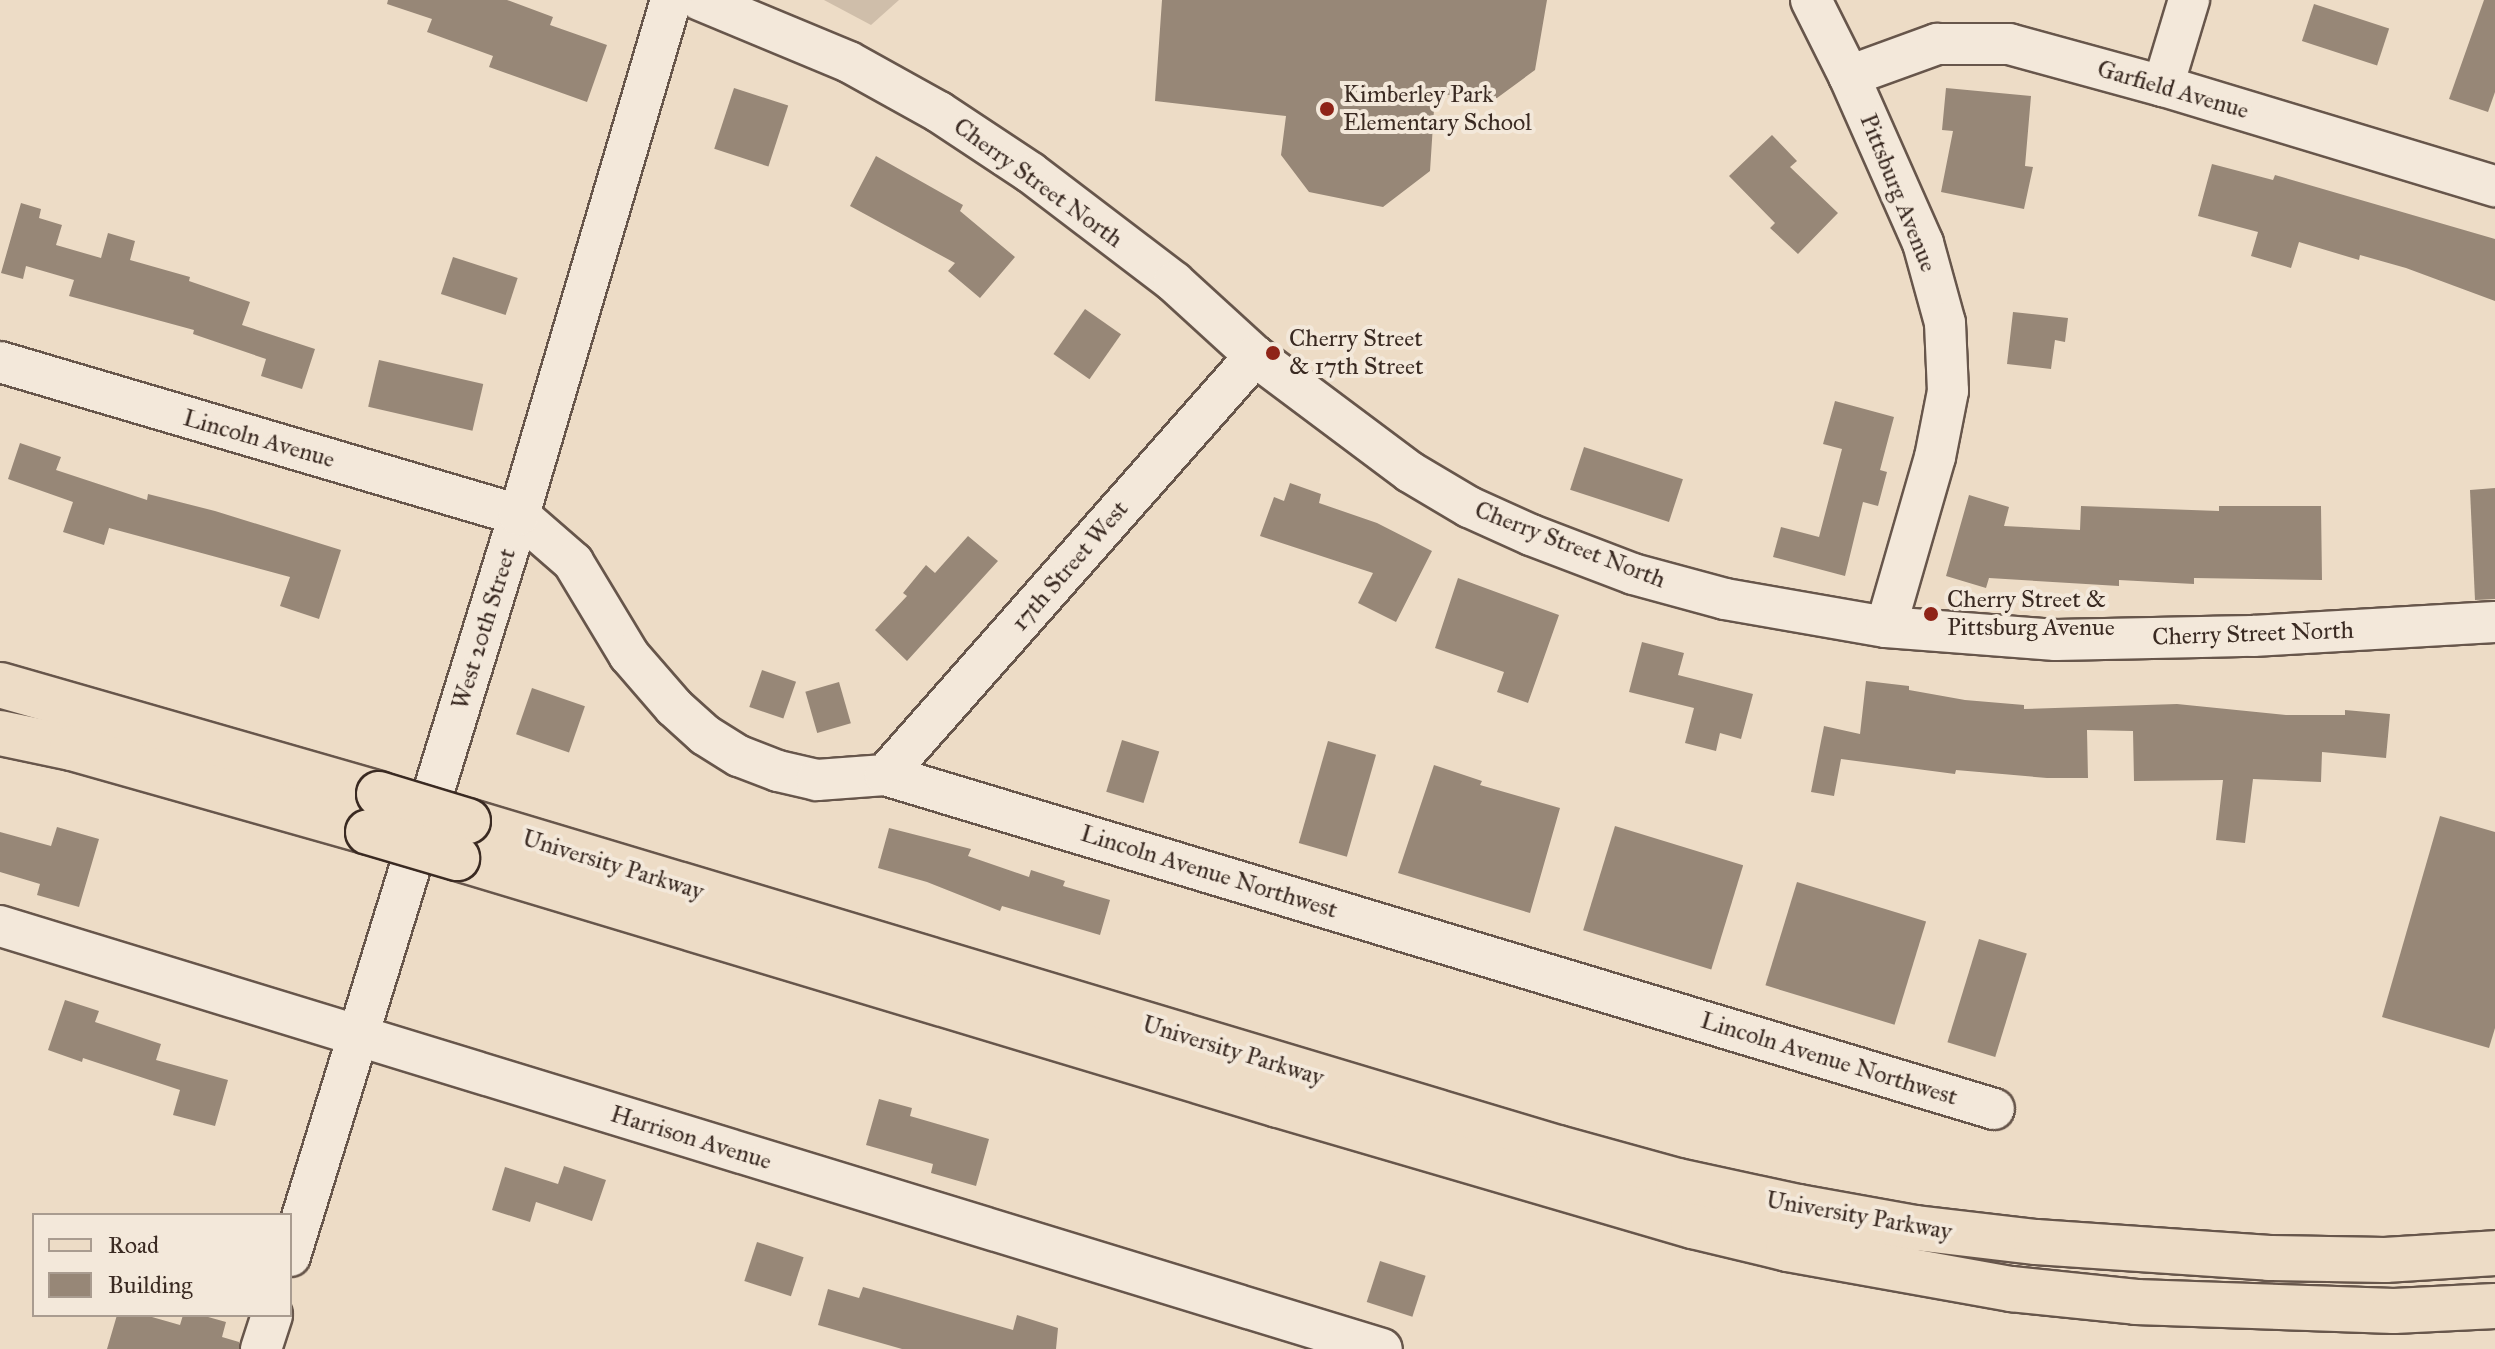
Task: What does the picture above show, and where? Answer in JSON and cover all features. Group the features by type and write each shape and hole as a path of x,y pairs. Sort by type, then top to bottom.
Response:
{"main road":[{"name":"University Parkway","path":"0,685 373,813 462,839 1558,1148 1753,1197 1916,1228 2052,1243 2269,1258 2385,1260 2495,1253"},
{"name":"University Parkway","path":"0,733 373,813"},
{"name":"University Parkway","path":"462,839 1278,1105 1693,1226 1788,1249 2011,1289 2136,1302 2394,1311 2495,1306"}],"street":[{"name":"West 20th Street","path":"292,1250 519,515 671,0"},
{"name":"Cherry Street North","path":"700,0 849,62 939,112 1031,173 1174,282 1255,356 1410,472 1469,507 1531,535 1633,574 1725,599 1886,627 2056,640 2253,636 2495,622"},
{"name":"Pittsburg Avenue","path":"1811,0 1849,76 1923,243 1945,323 1949,364 1935,457 1886,627"},
{"path":"2163,86 2189,0"},
{"name":"Garfield Avenue","path":"1849,76 1937,44 2009,44 2163,86 2495,186"},
{"name":"17th Street West","path":"885,775 1255,356"},
{"name":"Lincoln Avenue","path":"0,362 519,515"},
{"name":"Lincoln Avenue Northwest","path":"519,515 573,562 629,655 674,707 705,735 739,756 778,771 817,780 885,775 1994,1109"},
{"name":"Harrison Avenue","path":"0,926 1382,1349"},
{"path":"261,1349 271,1317"}],"shaded area":[{"path":"824,0 899,0 871,25"}],"building":[{"path":"388,0 507,0 553,17 550,25 607,45 587,102 489,67 493,56 427,32 432,19 387,4"},
{"name":"Kimberley Park Elementary School","path":"1162,0 1547,0 1535,70 1497,98 1435,94 1430,171 1383,207 1309,192 1281,155 1286,116 1155,101"},
{"path":"2484,0 2495,0 2495,92 2488,112 2449,99"},
{"path":"2314,4 2389,28 2377,66 2302,41"},
{"path":"734,88 788,106 768,166 714,149"},
{"path":"1946,88 2031,96 2025,166 2033,167 2024,209 1941,192 1953,131 1942,130"},
{"path":"1772,135 1797,161 1790,167 1838,213 1798,254 1770,228 1775,223 1729,176"},
{"path":"876,156 963,205 960,211 1015,257 980,298 948,271 955,263 850,206"},
{"path":"2212,164 2273,180 2275,175 2495,239 2495,301 2406,268 2360,255 2359,260 2299,242 2291,268 2251,256 2258,232 2198,216"},
{"path":"21,203 41,209 39,218 62,225 56,245 101,258 108,233 135,241 130,260 190,277 189,281 250,302 242,325 315,349 302,389 261,376 266,359 193,334 194,330 69,296 74,280 26,266 23,279 1,273"},
{"path":"453,257 518,278 506,315 441,294"},
{"path":"1085,309 1121,334 1089,379 1053,354"},
{"path":"2013,312 2068,318 2065,342 2055,340 2051,369 2007,364"},
{"path":"379,360 483,384 472,431 368,407"},
{"path":"1835,401 1894,417 1880,470 1887,472 1878,506 1863,502 1845,576 1773,557 1781,527 1819,537 1842,449 1823,444"},
{"path":"20,443 61,457 56,470 147,500 148,494 215,511 341,550 319,619 280,606 290,577 109,528 104,545 63,532 73,502 8,479"},
{"path":"1584,447 1683,479 1669,522 1570,490"},
{"path":"1290,483 1321,494 1319,503 1377,523 1432,551 1396,622 1358,603 1373,573 1260,536 1274,497 1284,501"},
{"path":"2495,488 2495,599 2475,600 2470,490"},
{"path":"1969,495 2009,507 2004,526 2080,530 2081,506 2219,511 2219,506 2321,506 2322,580 2194,578 2194,584 2119,580 2119,586 1989,578 1986,588 1946,576"},
{"path":"968,536 998,561 907,661 875,630 907,596 903,593 926,565 935,573"},
{"path":"1458,578 1559,615 1528,703 1497,692 1504,672 1435,648"},
{"path":"1642,642 1684,653 1678,675 1753,694 1741,739 1720,733 1716,751 1685,743 1694,708 1629,692"},
{"path":"762,670 796,682 783,719 749,707"},
{"path":"1866,681 1909,686 1909,690 1965,700 2024,705 2024,709 2177,704 2286,715 2345,715 2345,710 2390,714 2386,758 2322,752 2321,782 2253,779 2245,843 2216,840 2223,780 2134,781 2133,731 2087,730 2088,778 2047,778 1956,770 1955,774 1841,759 1834,796 1811,792 1824,726 1860,734"},
{"path":"839,682 851,723 817,733 805,692"},
{"path":"532,688 585,706 569,753 516,734"},
{"path":"1122,740 1159,751 1144,803 1106,792"},
{"path":"1328,741 1376,755 1347,857 1299,843"},
{"path":"1434,765 1482,781 1480,785 1560,808 1530,913 1398,873"},
{"path":"2440,816 2495,832 2495,1028 2489,1048 2382,1017"},
{"path":"1615,826 1743,865 1711,969 1583,930"},
{"path":"57,827 99,839 79,907 37,895 40,884 0,872 0,832 51,846"},
{"path":"889,828 971,849 968,856 1029,877 1031,870 1065,881 1063,886 1110,900 1100,935 1002,906 1000,911 927,882 878,868"},
{"path":"1797,882 1926,921 1895,1025 1765,985"},
{"path":"1979,939 2027,954 1995,1057 1947,1042"},
{"path":"65,1000 99,1011 95,1022 161,1044 156,1060 228,1080 215,1126 173,1115 180,1090 83,1058 82,1062 48,1050"},
{"path":"879,1099 912,1108 910,1116 989,1139 976,1186 931,1173 933,1164 866,1145"},
{"path":"564,1166 606,1180 592,1221 536,1202 530,1222 492,1210 505,1167 558,1184"},
{"path":"757,1242 804,1257 791,1296 744,1281"},
{"path":"1380,1261 1426,1276 1412,1317 1367,1302"},
{"path":"863,1287 1013,1330 1017,1315 1058,1328 1056,1349 902,1349 818,1325 828,1289 859,1298"},
{"path":"116,1317 152,1317 180,1325 182,1317 208,1317 226,1322 222,1337 239,1342 239,1349 107,1349"}],"place":[{"name":"Kimberley Park Elementary School","path":"1327,109"},
{"name":"Cherry Street & 17th Street","path":"1273,353"},
{"name":"Cherry Street & Pittsburg Avenue","path":"1931,614"}]}
